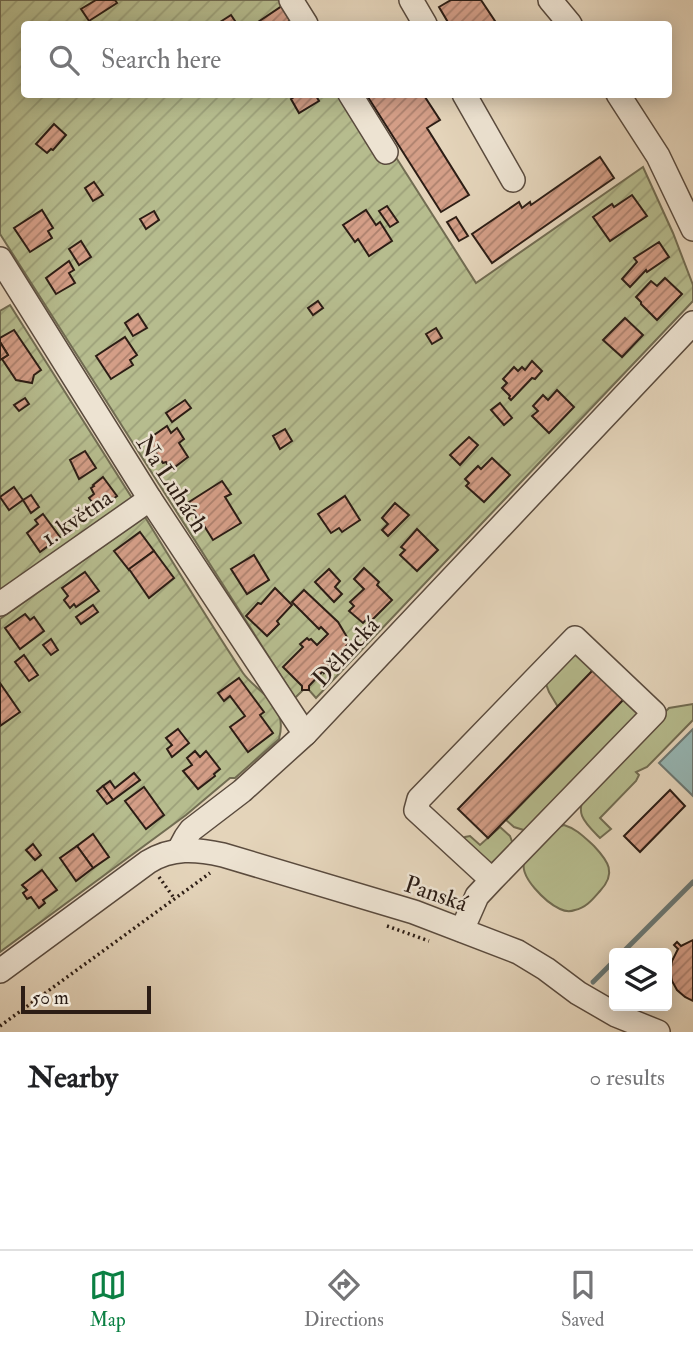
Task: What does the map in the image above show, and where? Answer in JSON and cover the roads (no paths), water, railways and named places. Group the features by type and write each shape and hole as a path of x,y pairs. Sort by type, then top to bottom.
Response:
{"street":[{"path":"291,0 304,21"},
{"path":"411,0 423,21"},
{"path":"551,0 567,21"},
{"path":"352,98 386,152"},
{"path":"466,98 513,180"},
{"path":"621,98 687,208 693,229"},
{"name":"Na Luhách","path":"0,259 8,291 150,499 305,734"},
{"name":"Dělnická","path":"179,850 191,830 242,791 305,734 693,323"},
{"name":"1. května","path":"0,604 150,499"},
{"path":"462,930 477,896 654,713 575,638 419,799 416,810 492,880"},
{"path":"0,971 148,862 179,850"},
{"name":"Panská","path":"179,850 198,850 223,855 414,912 462,930 518,952 616,1015 658,1032"}],"water":[{"path":"693,729 693,796 659,763"}],"waterway":[{"path":"627,948 693,882"},
{"path":"593,982 609,966"}]}
